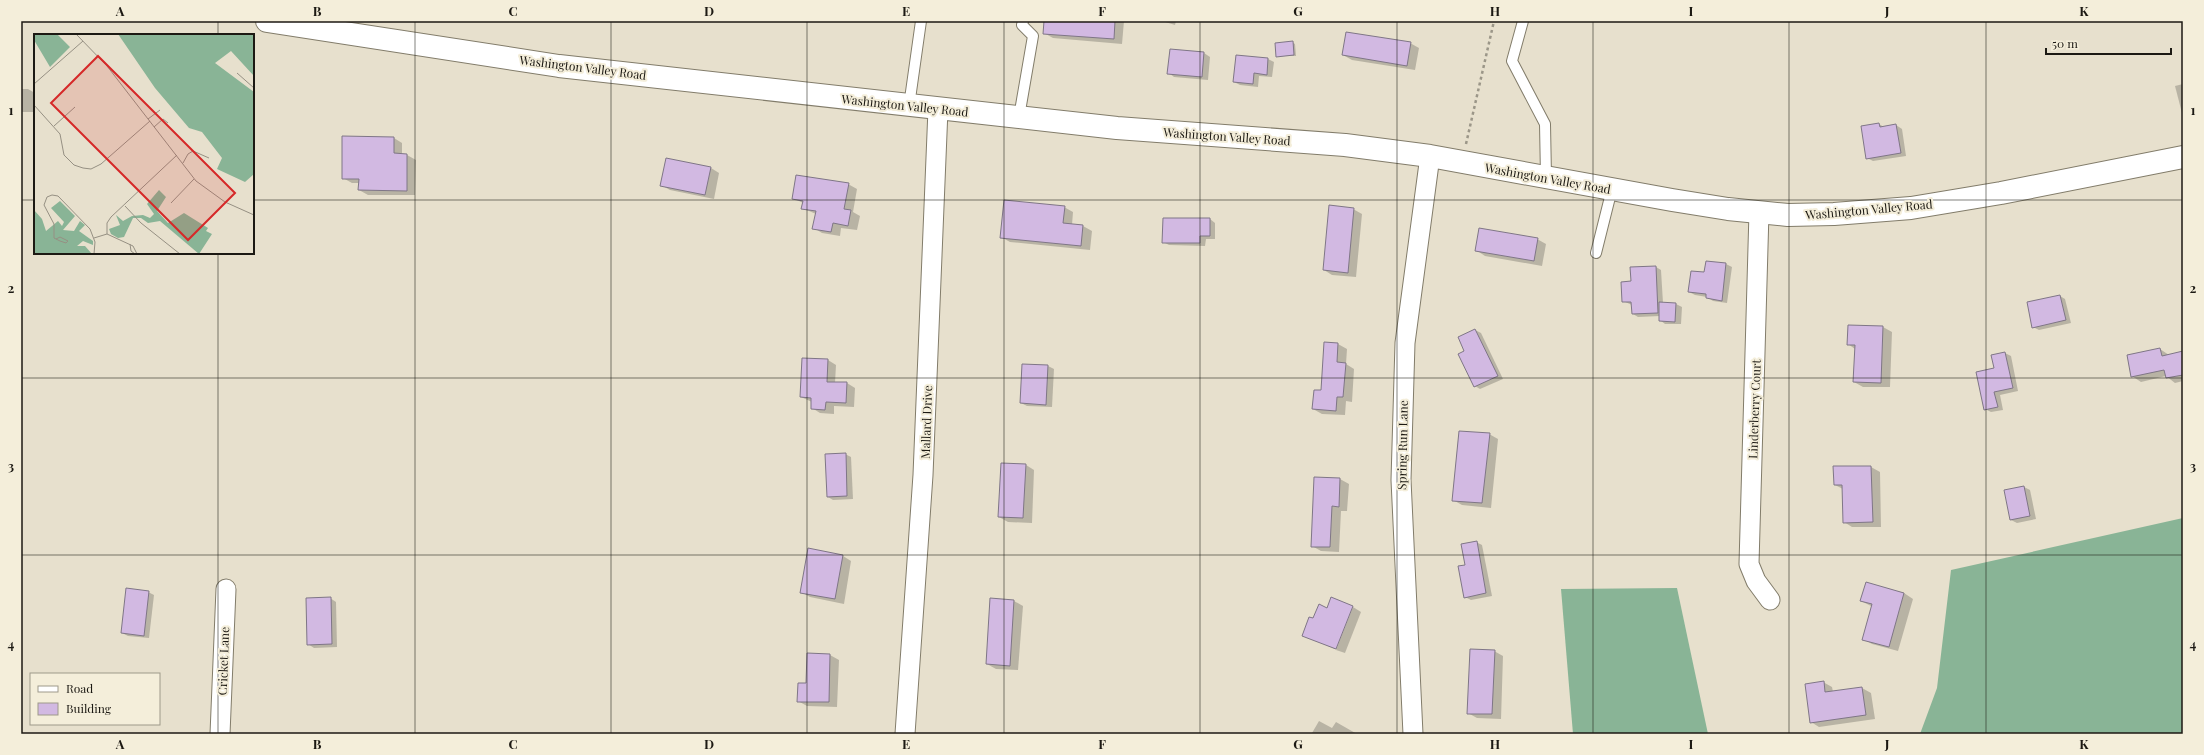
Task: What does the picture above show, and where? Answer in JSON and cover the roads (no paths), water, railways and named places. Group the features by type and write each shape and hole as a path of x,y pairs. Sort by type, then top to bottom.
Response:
{"street":[{"name":"Washington Valley Road","path":"267,21 560,66 1117,128 1345,145 1430,156 1728,209 1788,215 1834,214 1911,208 2183,157"},
{"name":"Mallard Drive","path":"905,734 924,475 938,109"},
{"name":"Spring Run Lane","path":"1413,734 1401,480 1405,343 1430,156"},
{"name":"Linderberry Court","path":"1759,212 1749,564 1756,581 1770,600"},
{"name":"Cricket Lane","path":"220,734 226,589"}],"lane":[{"path":"909,106 921,21"},
{"path":"1019,118 1033,36 1022,25 1023,21"},
{"path":"1523,21 1512,61 1545,124 1546,177"},
{"path":"1596,253 1612,189"}]}
